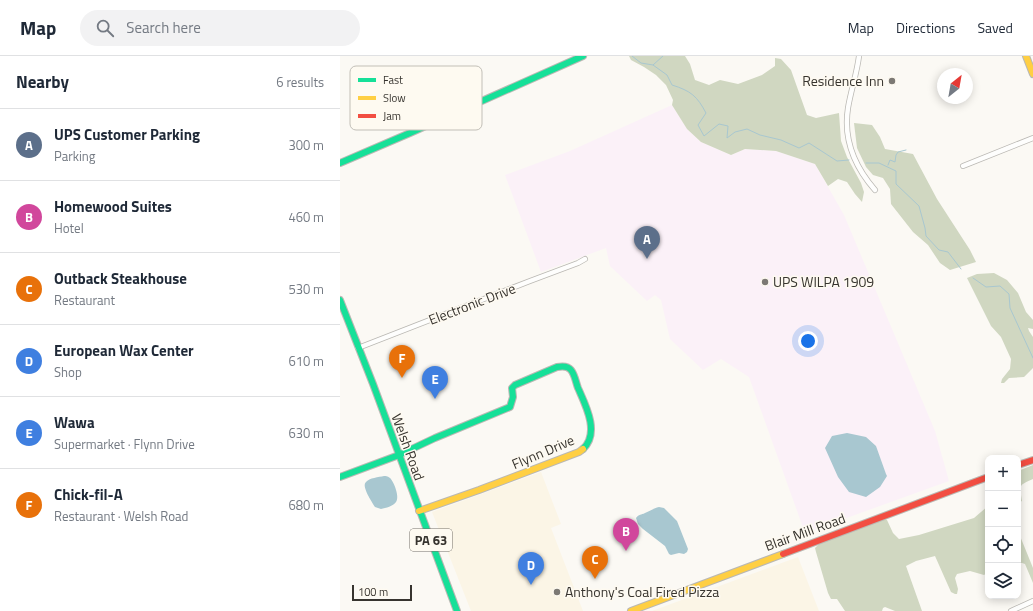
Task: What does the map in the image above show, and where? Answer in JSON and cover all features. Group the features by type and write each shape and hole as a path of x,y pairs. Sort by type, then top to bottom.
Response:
{"main road":[{"path":"482,101 583,56"},
{"path":"1026,56 1033,74"},
{"path":"340,163 417,130"},
{"name":"Welsh Road","path":"340,300 373,384 457,611"},
{"name":"Flynn Drive","path":"399,455 435,438 510,407 513,397 512,388 515,385 557,367 564,366 571,370 589,414 591,424 590,437 585,446 579,452 454,500 419,511"},
{"path":"340,477 399,455"},
{"path":"1021,464 1033,460"},
{"name":"Blair Mill Road","path":"631,611 985,478"},
{"name":"Welsh Road","path":"454,602 461,611"}],"street":[{"path":"859,56 848,110 848,136 853,156 860,171 875,190"},
{"path":"962,166 1033,138"},
{"name":"Electronic Drive","path":"358,348 585,259"},
{"path":"1011,611 1033,601"}],"shaded area":[{"path":"672,105 687,129 701,142 731,155 745,149 776,151 815,164 844,215 935,431 949,481 805,533 749,377 721,359 703,370 670,339 661,300 655,295 647,301 610,266 606,248 541,272 505,175 570,151"},
{"path":"541,472 561,524 551,528 583,611 471,611 432,512"},
{"path":"798,557 819,611 652,611"}],"green space":[{"path":"629,56 685,56 690,64 695,80 709,85 720,80 738,84 762,75 775,66 775,58 781,59 791,70 807,115 816,118 839,113 841,141 847,157 861,183 864,192 862,202 847,182 838,179 828,186 815,164 776,151 745,149 731,155 701,142 687,129 672,105 673,100 666,85 656,75 631,60"},
{"path":"854,123 872,125 880,137 885,149 913,154 937,199 970,250 976,262 950,270 940,263 928,245 913,232 891,204 890,189 883,178 873,175 866,167 857,148"},
{"path":"994,273 1007,280 1018,293 1026,312 1033,320 1033,329 1028,328 1033,337 1033,368 1024,377 1009,378 1004,383 1001,383 1002,379 1010,369 1011,359 1001,337 991,326 967,278 977,274"},
{"path":"1033,465 1033,479 1024,483 1021,487 1021,470"},
{"path":"985,509 985,574 970,571 957,574 955,578 958,589 957,594 951,592 935,556 916,561 906,566 922,611 895,611 885,607 882,611 845,611 837,599 831,599 815,548 820,543 883,519 887,520 893,533 899,539 919,535 974,518"},
{"path":"1021,538 1033,568 1033,583 1025,564 1022,563"}],"water":[{"path":"847,433 866,437 876,446 887,476 880,487 866,497 849,492 838,477 825,448 832,436"},
{"path":"384,476 390,478 393,483 397,493 397,500 391,506 381,509 375,507 368,494 365,484 369,480"},
{"path":"659,507 664,508 677,521 688,549 684,554 669,554 665,546 638,524 636,518 638,516"}],"waterway":[{"path":"632,56 641,63 653,65"},
{"path":"663,56 653,65 667,75 672,85 689,92 700,102 706,113 698,125 704,136 719,124 728,126 727,138 735,132 747,129 760,135 781,140 799,148 809,143 837,161 849,160"},
{"path":"888,165 890,160 895,162 898,152 906,150"},
{"path":"866,163 879,163 896,171 896,184 919,206 926,236 939,250 948,252 961,269"},
{"path":"973,278 986,287 1000,286 1009,294 1010,308 1033,358"}],"traffic: fast":[{"path":"482,101 583,56"},
{"path":"340,163 417,130"},
{"path":"340,300 373,384 457,611"},
{"path":"340,477 399,455 435,438 510,407 513,397 512,388 515,385 557,367 563,366 567,367 572,372 590,419 591,435 588,443 583,449"}],"traffic: slow":[{"path":"1026,56 1033,74"},
{"path":"419,511 479,490 579,452 583,449"},
{"path":"631,611 783,554"}],"traffic: jam":[{"path":"1021,464 1033,460"},
{"path":"783,554 985,478"}],"place":[{"name":"Residence Inn","path":"892,81"},
{"name":"UPS Customer Parking","path":"647,259"},
{"name":"UPS WILPA 1909","path":"765,282"},
{"name":"Chick-fil-A","path":"402,378"},
{"name":"Wawa","path":"435,399"},
{"name":"Homewood Suites","path":"626,551"},
{"name":"Outback Steakhouse","path":"595,579"},
{"name":"European Wax Center","path":"531,585"},
{"name":"Anthony's Coal Fired Pizza","path":"557,592"}]}
